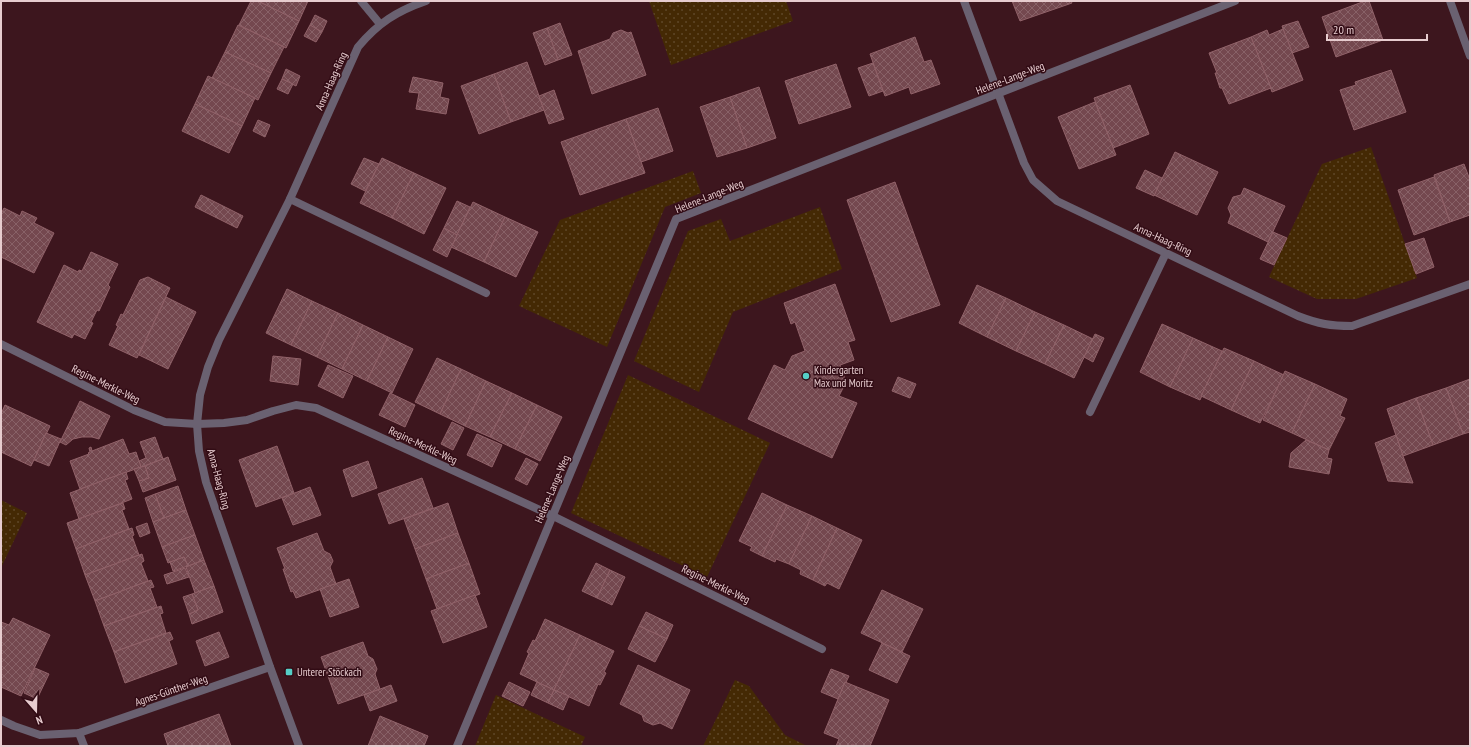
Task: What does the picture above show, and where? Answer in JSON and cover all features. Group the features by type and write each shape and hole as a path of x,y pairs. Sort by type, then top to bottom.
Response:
{"street":[{"path":"361,1 380,24"},
{"name":"Anna-Haag-Ring","path":"299,746 206,482 199,451 197,424 200,395 210,360 219,340 290,199 358,47 380,24 400,11 426,1"},
{"name":"Anna-Haag-Ring","path":"964,1 1024,164 1033,180 1057,201 1298,316 1317,323 1333,326 1352,326 1470,284"},
{"name":"Helene-Lange-Weg","path":"457,746 676,219 1235,1"},
{"path":"1450,1 1470,56"},
{"path":"290,199 486,293"},
{"path":"1090,412 1166,253"},
{"name":"Regine-Merkle-Weg","path":"1,344 134,410 165,422 197,424 224,423 247,420 296,405 316,408 553,516 822,649"},
{"name":"Agnes-Günther-Weg","path":"1,720 40,735 79,733 270,667"},
{"path":"79,733 84,746"}],"shaded area":[{"path":"649,1 786,1 793,21 671,65"},
{"path":"1371,147 1417,278 1356,299 1317,299 1269,277 1322,164"},
{"path":"693,171 701,193 665,207 607,347 519,306 560,220"},
{"path":"820,207 842,269 733,312 699,392 634,361 688,231 721,219 730,241"},
{"path":"628,375 770,443 707,577 571,513"},
{"path":"1,500 27,513 1,568"},
{"path":"735,680 749,686 785,735 807,746 703,746"},
{"path":"496,695 585,737 581,746 475,746"}],"building":[{"path":"251,1 258,1 299,21 286,48 239,25"},
{"path":"258,1 308,1 299,21"},
{"path":"1012,1 1071,1 1072,3 1020,21"},
{"path":"1365,1 1369,1 1383,40 1336,57 1322,17"},
{"path":"315,15 327,21 322,32 310,25"},
{"path":"1298,21 1309,47 1292,53 1282,26"},
{"path":"560,23 572,55 558,60 547,28"},
{"path":"238,25 284,47 271,73 225,52"},
{"path":"310,25 322,32 316,42 304,36"},
{"path":"547,28 558,60 545,65 533,33"},
{"path":"1283,29 1303,80 1272,92 1251,37 1267,30 1269,35"},
{"path":"621,30 628,33 631,32 646,75 592,94 578,51 610,39 613,33"},
{"path":"915,37 924,62 931,60 940,84 911,94 909,87 885,96 870,54"},
{"path":"1251,37 1271,88 1229,104 1222,88 1220,88 1215,73 1217,73 1209,53"},
{"path":"225,52 271,73 258,100 212,78"},
{"path":"527,62 544,110 511,122 494,74"},
{"path":"873,63 883,91 869,96 858,68"},
{"path":"836,64 851,107 799,124 785,81"},
{"path":"286,69 300,76 296,86 282,79"},
{"path":"1391,70 1406,112 1354,130 1340,90 1356,85 1355,82"},
{"path":"494,74 511,122 479,134 461,86"},
{"path":"208,76 255,98 242,126 195,104"},
{"path":"413,77 443,83 440,97 449,99 446,114 416,109 419,93 409,92"},
{"path":"282,79 293,84 288,94 277,89"},
{"path":"1130,85 1149,134 1113,148 1094,98"},
{"path":"759,87 776,138 747,148 730,97"},
{"path":"554,90 564,119 549,124 539,96"},
{"path":"730,97 747,148 717,157 700,107"},
{"path":"1095,102 1116,155 1079,169 1058,117"},
{"path":"195,104 242,126 229,153 182,131"},
{"path":"658,108 673,151 641,162 626,119"},
{"path":"626,119 645,173 580,195 561,142"},
{"path":"258,120 270,125 265,137 253,131"},
{"path":"1175,152 1218,172 1197,215 1154,195"},
{"path":"364,158 379,164 365,191 351,184"},
{"path":"382,158 414,173 392,218 360,203"},
{"path":"1464,164 1470,180 1470,215 1450,222 1434,175"},
{"path":"1145,170 1162,178 1154,196 1136,188"},
{"path":"414,173 446,188 424,234 392,218"},
{"path":"1434,177 1450,222 1414,235 1398,190"},
{"path":"895,182 940,305 891,322 847,200"},
{"path":"1244,188 1285,206 1268,242 1228,223 1231,215 1228,208 1233,197 1241,195"},
{"path":"201,195 243,216 237,228 195,207"},
{"path":"457,201 470,207 457,235 444,228"},
{"path":"473,202 505,217 484,262 451,247"},
{"path":"4,208 20,216 22,211 37,218 34,223 54,233 34,273 1,257 1,214"},
{"path":"505,217 538,232 516,277 484,262"},
{"path":"444,228 457,235 447,257 433,250"},
{"path":"1273,232 1287,238 1274,265 1260,259"},
{"path":"1424,238 1434,267 1416,274 1405,244"},
{"path":"91,252 118,264 108,285 110,287 99,311 97,310 91,322 93,323 85,339 74,334 72,338 37,322 64,265 78,272 79,270 82,271"},
{"path":"148,277 170,288 137,358 109,345 118,326 116,325 121,314 123,315 140,280"},
{"name":"Kindergarten Max und Moritz","path":"835,284 855,340 848,342 854,360 840,365 846,382 839,396 857,403 832,458 748,419 774,365 785,370 792,356 805,351 795,322 791,324 784,303"},
{"path":"977,285 1006,298 987,337 959,323"},
{"path":"287,289 312,301 291,345 266,333"},
{"path":"166,297 196,312 168,369 139,355"},
{"path":"1006,298 1035,312 1016,351 987,337"},
{"path":"312,301 338,313 317,357 291,345"},
{"path":"1035,312 1064,325 1045,364 1016,351"},
{"path":"338,313 363,325 342,369 317,357"},
{"path":"1162,324 1193,338 1170,387 1140,372"},
{"path":"363,325 388,337 367,381 342,369"},
{"path":"1064,325 1093,339 1074,378 1045,364"},
{"path":"1095,334 1104,338 1093,362 1084,357"},
{"path":"388,337 413,349 392,393 367,381"},
{"path":"1193,338 1222,351 1200,400 1170,387"},
{"path":"1224,348 1254,361 1231,410 1201,396"},
{"path":"273,356 301,359 298,385 270,381"},
{"path":"437,358 461,369 440,414 415,402"},
{"path":"1254,361 1284,375 1260,423 1231,410"},
{"path":"328,365 353,376 343,398 318,386"},
{"path":"461,369 486,381 465,426 440,414"},
{"path":"1285,371 1315,384 1292,433 1263,420"},
{"path":"898,377 916,384 910,398 892,391"},
{"path":"1470,379 1470,432 1463,434 1446,388"},
{"path":"486,381 512,393 490,437 465,426"},
{"path":"1315,384 1347,399 1340,416 1345,418 1329,450 1292,433"},
{"path":"1446,388 1463,434 1433,445 1416,398"},
{"path":"390,393 415,405 405,427 379,415"},
{"path":"512,393 537,405 515,449 490,437"},
{"path":"1416,398 1433,445 1403,456 1387,409"},
{"path":"80,401 110,416 99,439 82,437 73,439 66,445 60,442"},
{"path":"5,405 50,426 31,466 1,452 1,414"},
{"path":"537,405 562,417 540,461 515,449"},
{"path":"452,422 464,428 453,450 441,444"},
{"path":"46,433 61,439 49,466 34,460"},
{"path":"477,434 502,445 492,467 467,455"},
{"path":"1396,435 1413,483 1388,481 1375,443"},
{"path":"155,437 163,459 141,467 139,461 146,458 140,442"},
{"path":"123,439 129,454 136,452 141,467 80,489 70,461 89,454 89,448 91,447 92,451"},
{"path":"1306,440 1329,450 1327,458 1332,459 1329,474 1289,467 1291,453"},
{"path":"277,446 294,493 256,507 239,460"},
{"path":"168,457 176,480 143,492 139,481 149,478 145,466"},
{"path":"526,458 538,464 527,485 515,479"},
{"path":"368,461 377,488 352,497 343,470"},
{"path":"145,466 149,478 139,481 134,469"},
{"path":"126,472 128,479 125,480 132,499 79,519 70,493"},
{"path":"422,478 433,508 389,524 378,494"},
{"path":"178,486 186,510 164,518 155,494"},
{"path":"310,487 321,515 293,525 282,498"},
{"path":"762,493 787,505 762,556 750,550 752,547 739,541"},
{"path":"155,494 164,518 153,522 145,498"},
{"path":"123,503 125,509 122,510 129,529 76,549 67,523"},
{"path":"448,503 458,533 415,549 404,519"},
{"path":"787,505 812,516 789,564 776,559 775,562 762,556"},
{"path":"186,510 195,535 162,547 153,522"},
{"path":"812,516 837,528 813,580 800,574 801,570 789,564"},
{"path":"147,523 150,533 140,537 136,527"},
{"path":"132,528 134,535 132,536 139,555 85,575 76,549"},
{"path":"837,528 862,540 839,589 827,583 825,586 813,580"},
{"path":"317,533 324,551 330,554 333,561 330,567 336,584 296,598 293,591 291,592 283,569 285,569 277,548"},
{"path":"458,533 469,563 426,579 415,549"},
{"path":"195,535 204,560 188,566 184,557 168,563 162,547"},
{"path":"142,554 144,561 141,563 148,581 95,601 85,575"},
{"path":"184,557 188,566 173,571 170,562"},
{"path":"204,560 214,586 195,593 186,567"},
{"path":"469,563 480,594 437,609 426,579"},
{"path":"596,563 610,570 597,598 582,591"},
{"path":"185,568 189,577 167,584 164,575"},
{"path":"610,570 625,577 612,605 597,598"},
{"path":"349,579 359,607 330,617 320,589"},
{"path":"151,580 154,587 150,588 157,607 104,626 95,601"},
{"path":"214,586 223,612 192,624 189,614 198,610 192,594"},
{"path":"882,590 923,609 902,652 861,633"},
{"path":"192,594 198,610 189,614 183,597"},
{"path":"475,595 487,627 443,643 431,611"},
{"path":"161,606 163,613 160,614 166,633 114,652 104,626"},
{"path":"646,612 673,625 667,639 639,626"},
{"path":"13,618 50,635 21,696 1,687 1,622 9,625"},
{"path":"545,619 580,635 554,690 520,674 529,653 527,652 533,640 535,641"},
{"path":"639,626 667,639 655,662 628,649"},
{"path":"170,632 173,639 169,641 177,664 125,683 114,652"},
{"path":"219,632 229,657 205,666 196,641"},
{"path":"580,635 614,651 604,672 606,673 600,685 598,684 589,706 554,690"},
{"path":"363,642 368,656 373,659 377,669 375,674 380,689 338,704 321,657"},
{"path":"882,643 910,656 897,683 869,670"},
{"path":"638,665 690,690 672,729 660,723 653,725 644,721 642,715 620,704"},
{"path":"35,668 49,674 37,699 24,693"},
{"path":"831,669 849,676 838,699 821,692"},
{"path":"509,682 530,692 523,706 502,696"},
{"path":"537,682 554,690 548,703 531,695"},
{"path":"845,682 889,700 870,746 856,746 852,744 851,746 836,746 839,739 824,733"},
{"path":"391,685 397,701 370,711 364,695"},
{"path":"554,690 569,696 563,710 548,703"},
{"path":"219,714 231,746 168,746 164,734"},
{"path":"380,716 428,736 424,746 368,746"}],"place":[{"name":"Kindergarten Max und Moritz","path":"806,376"},
{"name":"Unterer Stöckach","path":"289,672"}]}
